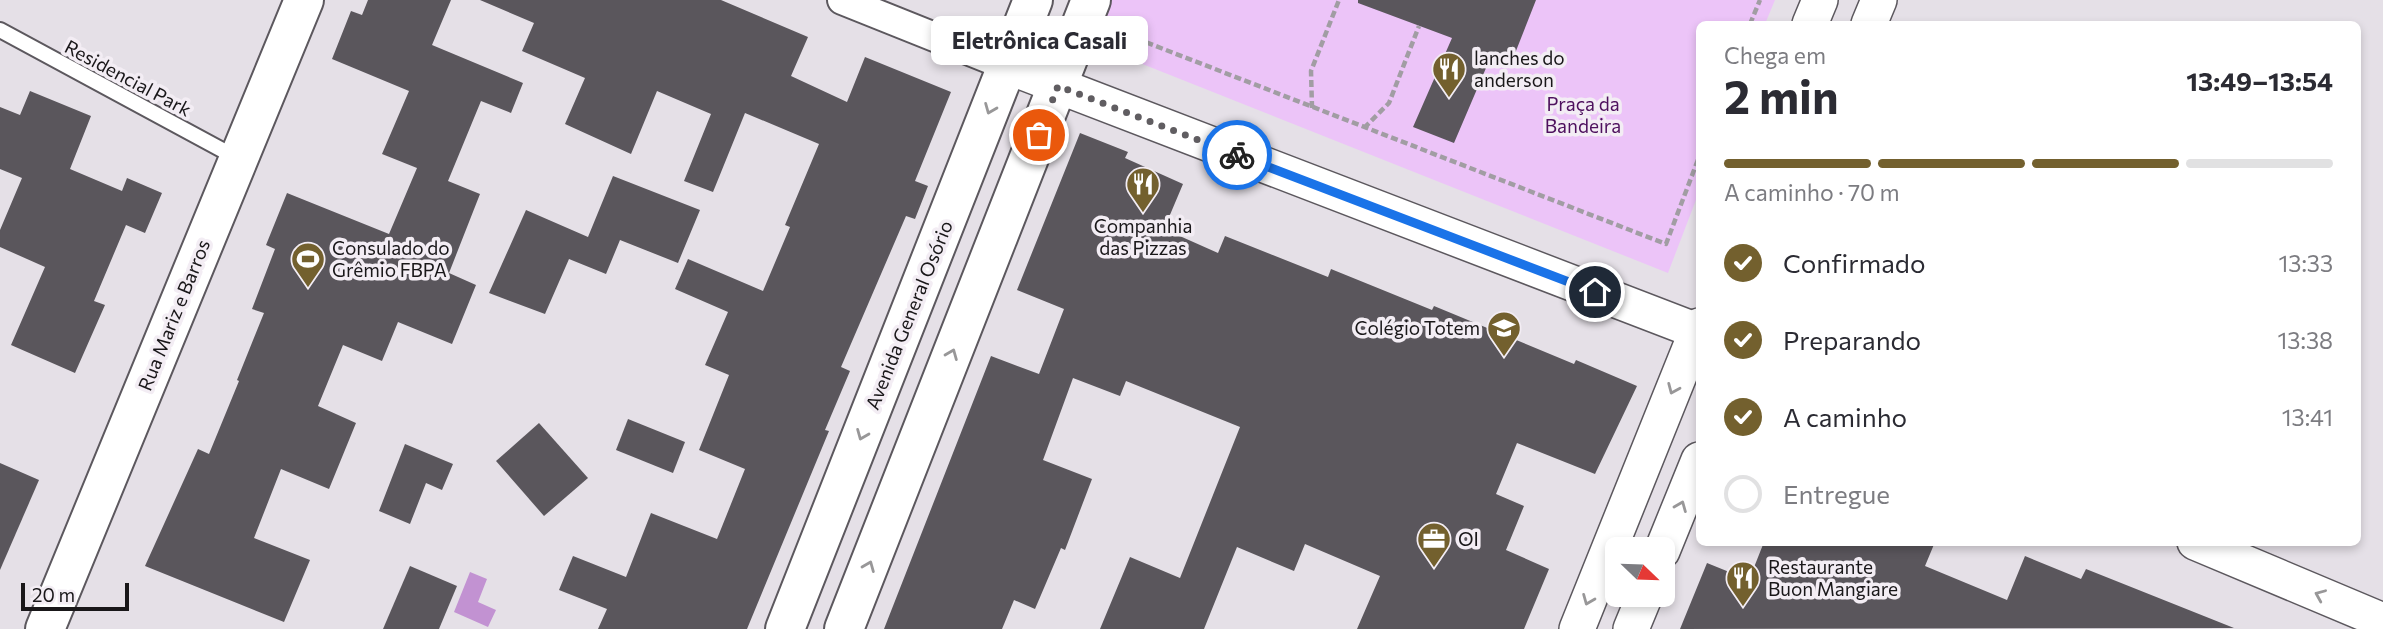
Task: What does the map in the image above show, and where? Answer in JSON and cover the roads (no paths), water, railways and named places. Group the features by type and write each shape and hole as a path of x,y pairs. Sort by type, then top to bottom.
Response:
{"main road":[{"name":"Rua Mariz e Barros","path":"45,629 304,0"},
{"name":"Avenida General Osório","path":"785,629 1033,0"},
{"path":"844,629 1058,86 1104,10"}],"street":[{"path":"842,0 1696,333"},
{"path":"1811,21 1819,0"},
{"path":"1870,21 1879,0"},
{"path":"1577,629 1696,341"},
{"path":"1668,537 1696,467"},
{"path":"2205,546 2383,621"},
{"path":"1631,629 1640,607"}],"lane":[{"name":"Residencial Park","path":"0,30 238,159"}],"place":[{"name":"lanches do anderson","path":"1449,99"},
{"name":"Eletrônica Casali","path":"1039,135"},
{"name":"Companhia das Pizzas","path":"1143,214"},
{"name":"Consulado do Grêmio FBPA","path":"308,289"},
{"name":"Colégio Totem","path":"1504,358"},
{"name":"OI","path":"1434,569"},
{"name":"Restaurante Buon Mangiare","path":"1743,608"}],"park label":[{"name":"Praça da Bandeira","path":"1583,115"}]}
